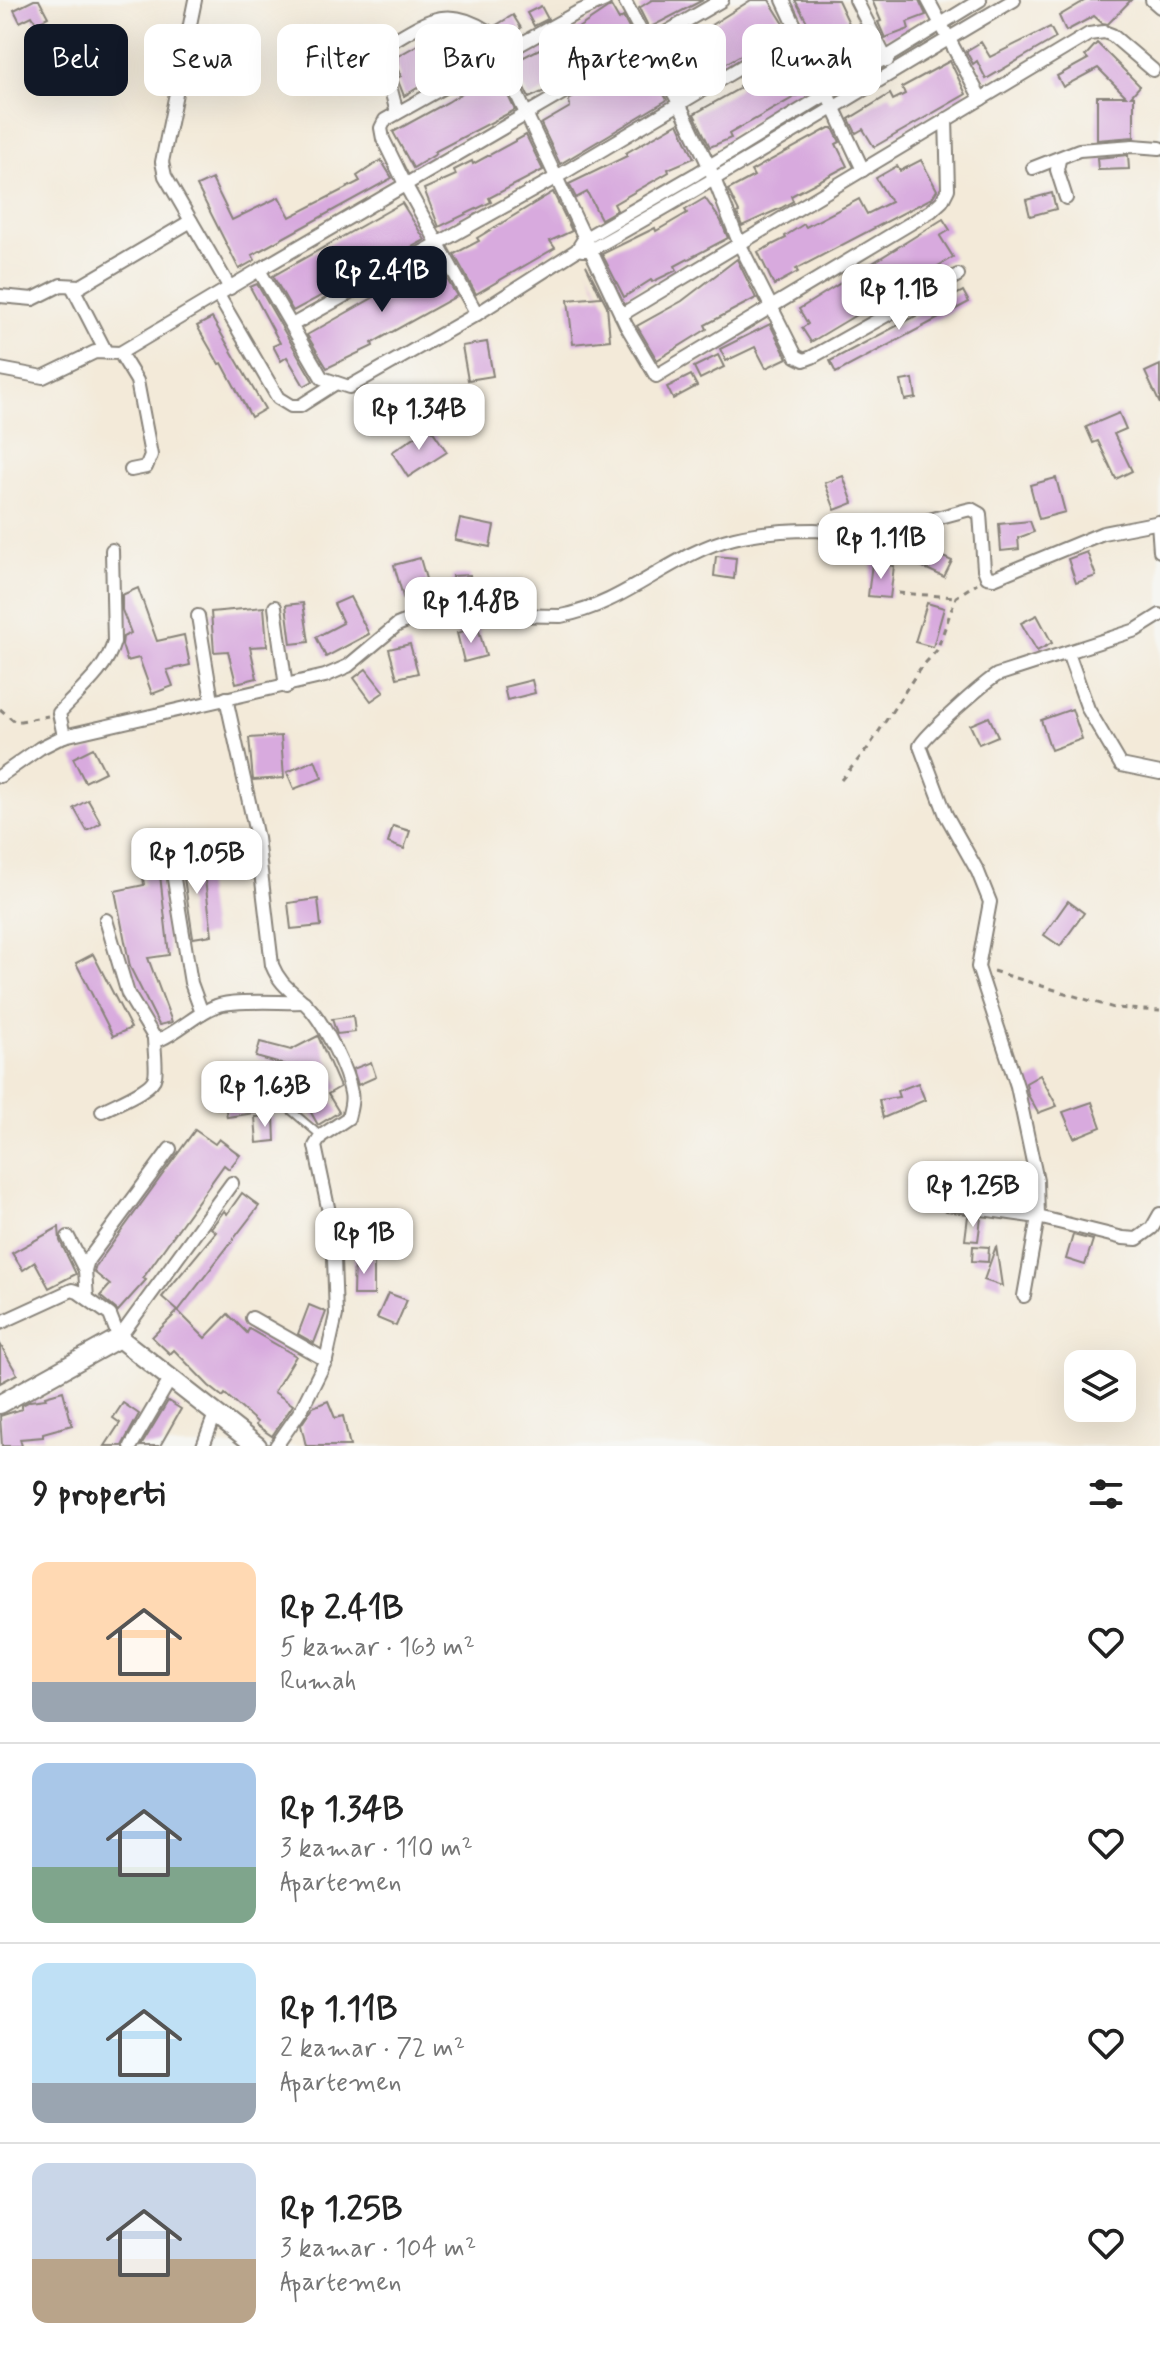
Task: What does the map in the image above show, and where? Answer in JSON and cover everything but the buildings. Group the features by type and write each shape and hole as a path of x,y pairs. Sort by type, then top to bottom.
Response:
{"street":[{"path":"195,0 162,162 165,176 284,404 300,406 336,383"},
{"path":"523,44 605,0"},
{"path":"624,0 638,24"},
{"path":"682,24 722,0"},
{"path":"783,0 794,24"},
{"path":"856,0 892,72"},
{"path":"928,0 981,99"},
{"path":"881,59 980,0"},
{"path":"583,246 714,180 834,105 1014,0"},
{"path":"1152,0 1160,7"},
{"path":"421,24 430,19 455,16 475,24"},
{"path":"397,113 388,78 389,43 415,28"},
{"path":"621,315 1089,34 1112,35 1153,70"},
{"path":"292,325 555,178 742,66"},
{"path":"429,96 385,120 381,128 383,139 477,314"},
{"path":"517,96 583,246 656,376 931,211 942,201 948,189 946,119"},
{"path":"0,369 43,377 95,352 120,353 558,96"},
{"path":"675,96 709,166 740,245 796,356 804,360 958,275"},
{"path":"259,270 322,378 349,387 477,314 821,96"},
{"path":"829,96 863,170"},
{"path":"1033,168 1079,150 1105,146 1160,148"},
{"path":"1059,160 1057,170 1066,198"},
{"path":"0,296 33,299 61,285 81,286 191,221"},
{"path":"72,286 106,352"},
{"path":"120,353 137,381 151,455 146,467 131,470"},
{"path":"0,776 40,748 64,736 325,676 348,666 397,625 412,618 438,612 561,616 581,612 637,587 705,547 735,538 790,531 867,534 971,509 980,514 987,577 994,578 1103,533 1159,522 1160,551"},
{"path":"64,736 59,713 111,655 114,642 112,550"},
{"path":"275,607 286,687"},
{"path":"1024,1296 1038,1217 1037,1181 1017,1086 978,967 990,902 978,872 946,815 920,746 924,737 985,682 1007,671 1136,630 1160,615"},
{"path":"198,616 212,701"},
{"path":"1068,653 1088,709 1121,765 1160,773"},
{"path":"226,698 257,838 269,956 278,980 304,1002 320,1022 351,1092 348,1118 321,1136 315,1146 333,1231 336,1315 326,1360 301,1410 276,1446"},
{"path":"174,879 191,983 202,1013"},
{"path":"102,1111 141,1091 153,1082 155,1076 154,1037 128,994 106,920"},
{"path":"154,1037 161,1039 173,1034 219,1004 304,1002"},
{"path":"87,1298 85,1270 88,1260 170,1149"},
{"path":"0,1404 119,1338 232,1183"},
{"path":"947,1204 1038,1217 1137,1239 1152,1228 1160,1214"},
{"path":"68,1237 85,1270"},
{"path":"0,1323 67,1290 78,1292 110,1315 119,1338 257,1446"},
{"path":"252,1318 326,1360"},
{"path":"131,1446 171,1378"},
{"path":"203,1446 215,1414"}],"lane":[{"path":"287,1107 321,1136"}],"path":[{"path":"898,593 956,597 987,577"},
{"path":"841,780 868,748 919,670 937,650 956,597"},
{"path":"0,709 15,722 59,713"},
{"path":"978,967 1114,1008 1160,1011"}]}
